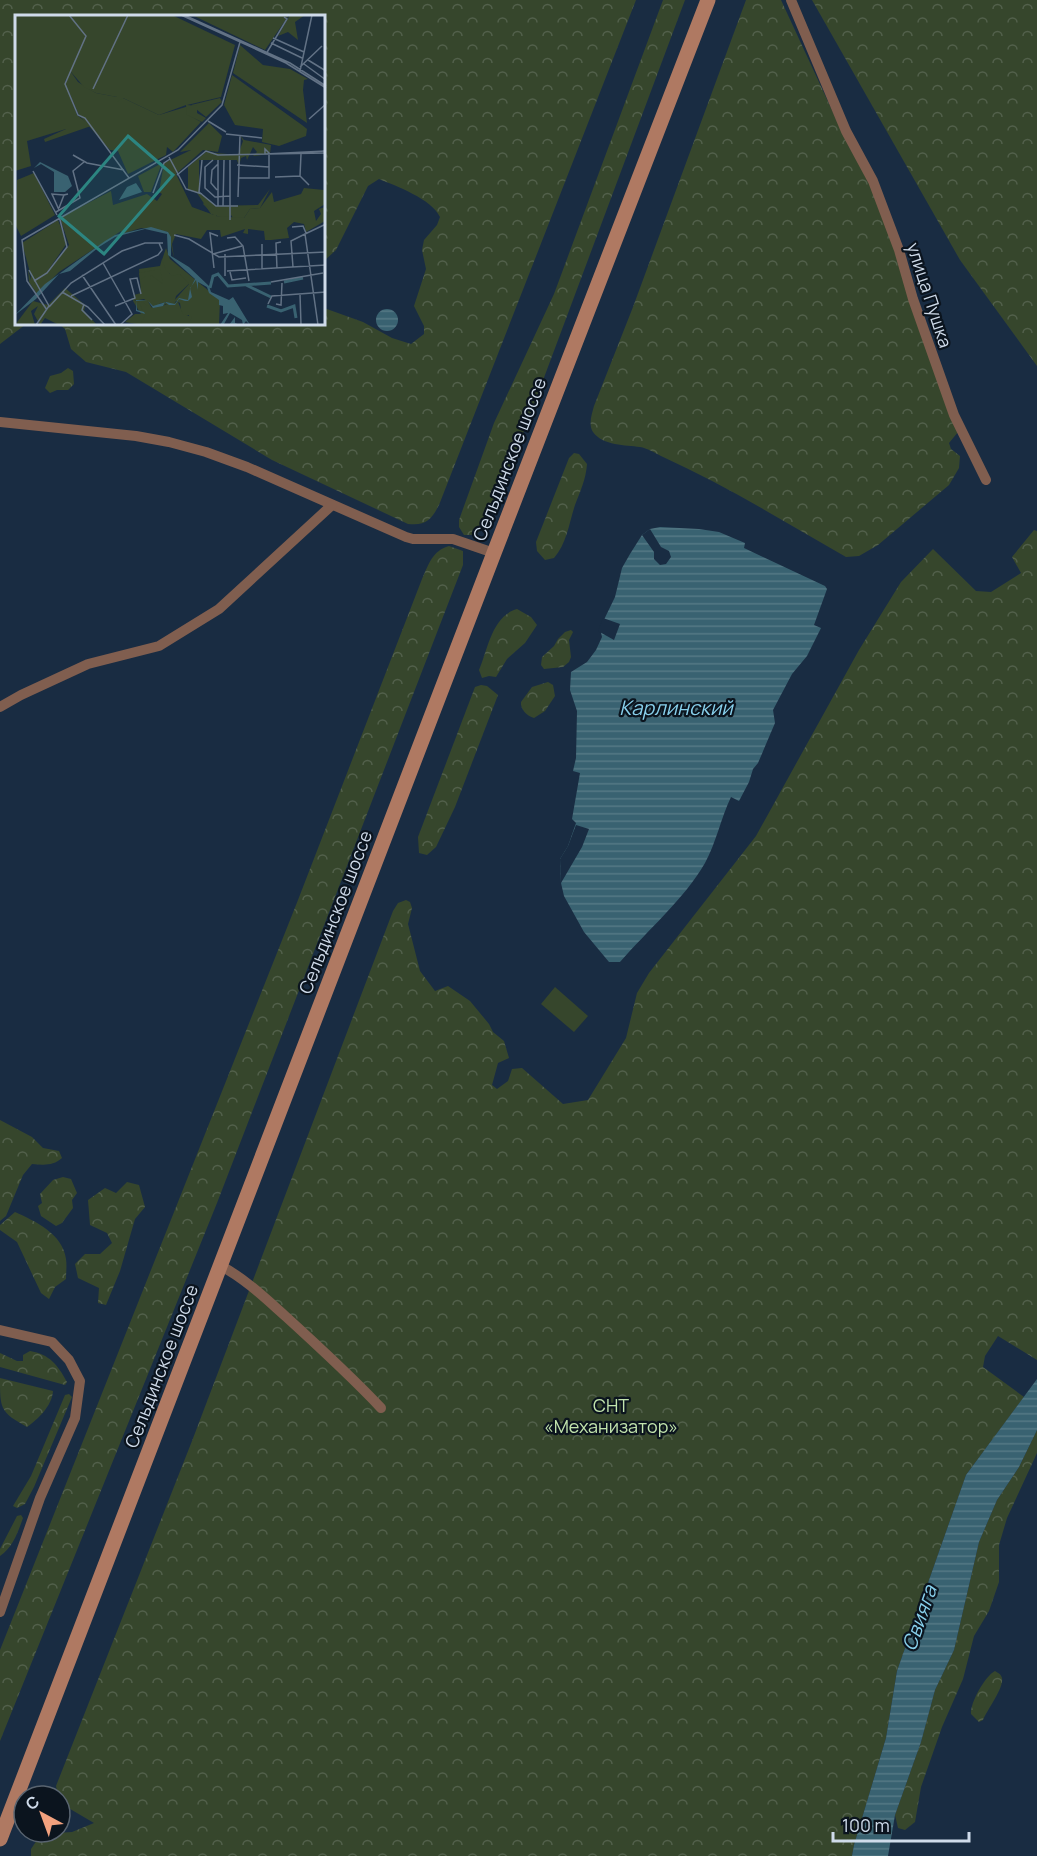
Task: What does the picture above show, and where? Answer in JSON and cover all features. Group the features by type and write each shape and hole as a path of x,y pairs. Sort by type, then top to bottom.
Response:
{"main road":[{"name":"Сельдинское шоссе","path":"0,1839 708,0"}],"street":[{"name":"улица Пушка","path":"791,0 842,121 873,181 899,249 916,309 954,415 986,480"},
{"path":"0,422 136,436 169,442 247,467 406,537 453,539 494,553"},
{"path":"0,707 21,694 88,664 159,646 219,609 332,505"},
{"path":"220,1266 269,1302 341,1365 381,1408"},
{"path":"0,1330 52,1342 69,1360 80,1381 75,1418 40,1498 0,1612"}],"green space":[{"path":"0,0 636,0 439,505 424,523 408,524 272,460 126,372 86,362 71,349 65,329 61,326 326,326 326,309 363,322 392,338 411,344 424,334 424,326 414,306 426,269 422,250 424,240 437,225 440,217 429,204 379,179 368,186 336,250 326,259 326,15 15,15 15,326 23,326 0,344"},
{"path":"663,0 685,0 508,474 480,531 474,535 464,535 459,527 459,520 494,423 554,294"},
{"path":"746,0 781,0 849,147 871,181 958,432 949,443 951,449 960,456 959,468 949,485 878,545 859,556 846,557 732,491 648,449 603,440 597,437 591,426 594,406 633,307"},
{"path":"812,0 1037,0 1037,366 960,260"},
{"path":"68,368 73,371 74,384 68,390 57,390 50,393 45,388 50,376"},
{"path":"574,453 579,454 587,464 584,480 562,546 554,558 545,560 537,551 536,542 569,458"},
{"name":"СНТ «Механизатор»","path":"1034,530 1037,531 1037,1360 998,1336 985,1356 983,1367 1024,1397 966,1475 897,1671 886,1738 852,1856 31,1856 31,1849 34,1844 72,1844 72,1832 94,1823 72,1810 72,1784 57,1784 192,1441 393,911 398,903 406,900 410,902 412,908 408,924 420,971 435,991 448,986 470,1001 493,1032 504,1041 509,1058 498,1063 492,1085 497,1089 508,1081 512,1069 522,1068 563,1104 588,1100 626,1038 637,993 649,973 756,836 859,650 901,582 933,549 976,591 991,592 1021,573 1012,557"},
{"path":"449,546 463,551 463,565 217,1203 0,1741 0,1650 298,900 422,579 435,555"},
{"path":"517,609 531,617 537,625 525,643 507,659 496,677 482,678 479,670 496,626 509,613"},
{"path":"571,630 573,632 569,640 571,657 569,662 563,667 544,669 541,665 542,657 565,632"},
{"path":"548,682 553,685 555,696 545,711 534,718 531,717 523,710 521,702 532,687"},
{"path":"487,686 498,695 455,807 436,847 427,855 419,853 418,837 475,687"},
{"path":"555,987 588,1016 574,1032 541,1004"},
{"path":"0,1120 32,1137 43,1148 59,1151 62,1158 52,1164 32,1164 23,1175 6,1216 0,1221"},
{"path":"63,1177 71,1179 77,1193 72,1200 73,1208 62,1223 56,1226 41,1216 38,1206 42,1203 40,1194 53,1180"},
{"path":"127,1182 139,1185 145,1207 135,1219 120,1271 106,1305 98,1303 99,1288 78,1278 75,1264 85,1254 100,1254 112,1243 107,1233 90,1225 88,1200 105,1188 116,1193"},
{"path":"15,1212 47,1230 60,1242 64,1250 66,1279 55,1287 49,1299 41,1293 17,1242 0,1230 0,1225"},
{"path":"30,1351 37,1352 52,1361 67,1382 65,1385 0,1367 0,1353 17,1361 23,1361 23,1355"},
{"path":"0,1378 53,1391 47,1407 27,1427 3,1409 0,1397"},
{"path":"69,1394 72,1397 34,1487 25,1504 17,1508 13,1506 31,1476 65,1395"},
{"path":"1037,1430 1037,1453 1007,1518 999,1545 999,1582 989,1611 974,1636 963,1679 942,1727 921,1787 915,1822 905,1830 898,1828 895,1815 921,1742 935,1690 954,1650 979,1542 997,1500 1019,1467"},
{"path":"21,1515 23,1518 15,1539 0,1556 0,1549 17,1516"},
{"path":"995,1671 1002,1678 1002,1682 983,1720 979,1722 971,1714 971,1709 983,1684"}],"water":[{"path":"387,309 395,312 398,320 395,328 387,331 379,328 376,320 379,312"},
{"name":"Карлинский","path":"660,527 719,532 745,543 744,548 825,586 827,589 814,625 821,628 807,656 792,674 773,710 775,723 758,763 739,801 731,797 705,863 676,902 620,962 609,962 584,932 564,896 561,883 560,859 568,846 576,823 572,819 580,773 573,771 576,758 577,711 570,690 571,672 587,662 596,650 602,637 600,628 615,597 622,568 630,554 642,535 650,529"},
{"name":"Свияга","path":"1037,1379 1037,1430 1019,1467 997,1500 979,1542 954,1650 935,1690 921,1742 895,1815 888,1856 852,1856 886,1738 897,1671 966,1475"}],"pier":[{"path":"650,529 661,547 669,551 671,557 666,564 660,565 654,559 654,552 642,535"},
{"path":"603,618 620,624 614,640 598,631"},
{"path":"576,825 589,829 582,847 561,883 560,859"}]}
